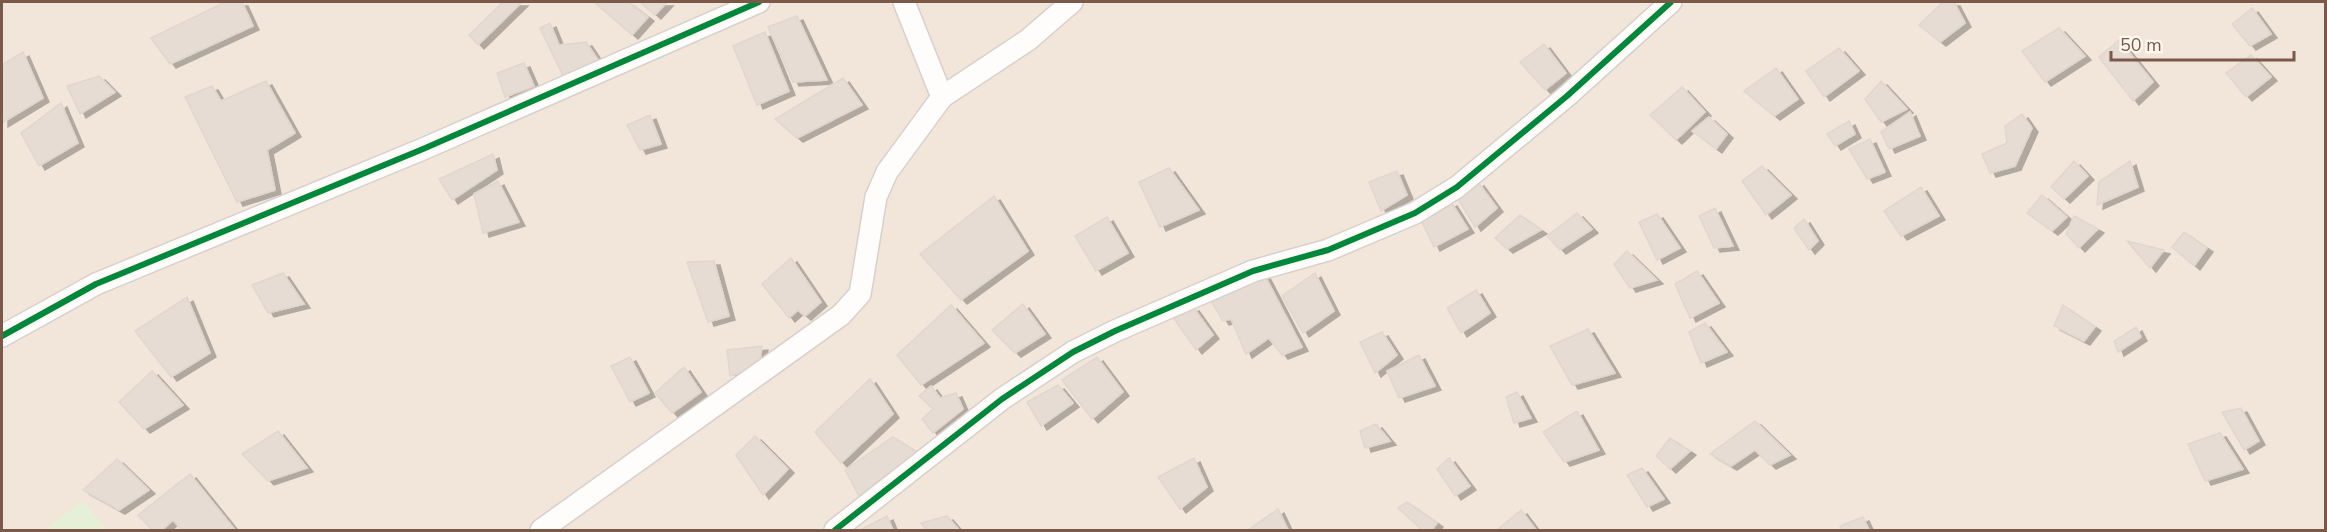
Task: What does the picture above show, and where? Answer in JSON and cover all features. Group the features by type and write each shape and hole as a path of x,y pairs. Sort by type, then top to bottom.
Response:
{"street":[{"path":"2,336 96,284 423,149 759,2"},
{"path":"904,2 942,97"},
{"path":"541,531 841,315 860,294 876,197 887,171 942,97 1028,40 1072,2"},
{"path":"835,531 1002,399 1073,352 1115,331 1252,271 1328,250 1415,213 1457,187 1567,96 1671,2"}],"shaded area":[{"path":"2,2 2325,2 2325,530 2,530"}],"green space":[{"path":"83,500 107,530 44,530"}],"building":[{"path":"225,2 242,2 253,26 170,64 151,38"},
{"path":"503,2 522,2 478,45 469,35"},
{"path":"594,2 628,2 648,17 632,35"},
{"path":"640,2 667,2 655,15"},
{"path":"1943,2 1954,2 1965,23 1940,42 1919,25"},
{"path":"2252,8 2271,34 2250,46 2232,24"},
{"path":"797,16 827,80 793,82 768,27"},
{"path":"550,23 559,45 586,42 600,63 564,78 540,28"},
{"path":"2059,28 2085,56 2045,82 2022,51"},
{"path":"765,32 789,91 757,105 733,46"},
{"path":"2119,40 2153,82 2133,101 2099,57"},
{"path":"1544,44 1566,73 1545,90 1520,62"},
{"path":"1839,48 1859,71 1824,97 1806,71"},
{"path":"23,52 43,98 2,123 2,65"},
{"path":"2251,55 2271,77 2246,97 2226,73"},
{"path":"524,63 534,86 505,97 497,73"},
{"path":"1776,68 1798,99 1774,116 1744,91"},
{"path":"99,76 115,92 80,114 67,86"},
{"path":"843,78 862,105 797,138 775,119"},
{"path":"266,81 295,133 267,150 275,190 237,202 185,97 212,86 221,101"},
{"path":"1881,81 1907,109 1881,122 1865,99"},
{"path":"1682,87 1705,112 1676,140 1650,115"},
{"path":"61,103 78,143 39,166 21,133"},
{"path":"1910,112 1920,136 1889,149 1881,132"},
{"path":"2022,114 2032,128 2015,166 1990,173 1982,154 2007,143 2005,126"},
{"path":"650,115 661,144 640,150 627,125"},
{"path":"1709,117 1727,134 1716,149 1692,131"},
{"path":"1849,121 1855,134 1835,146 1827,134"},
{"path":"1870,139 1885,172 1867,179 1849,149"},
{"path":"493,154 497,170 452,200 439,179"},
{"path":"2074,161 2088,176 2064,199 2051,187"},
{"path":"2130,161 2138,187 2097,205 2099,182"},
{"path":"1762,166 1791,195 1766,215 1742,181"},
{"path":"1169,168 1199,210 1160,227 1139,182"},
{"path":"1397,171 1407,195 1381,211 1369,182"},
{"path":"498,181 519,222 483,233 474,194"},
{"path":"1478,182 1497,208 1475,227 1455,194"},
{"path":"1921,187 1939,216 1901,236 1884,211"},
{"path":"2042,195 2067,217 2052,231 2027,213"},
{"path":"994,196 1028,251 961,300 920,254"},
{"path":"1451,202 1468,229 1434,247 1422,222"},
{"path":"1715,208 1733,246 1714,248 1699,216"},
{"path":"1577,213 1592,229 1560,250 1547,236"},
{"path":"1657,214 1680,248 1657,260 1639,222"},
{"path":"1520,215 1541,230 1507,249 1495,238"},
{"path":"2074,216 2098,229 2079,248 2066,234"},
{"path":"1107,217 1128,253 1096,271 1075,236"},
{"path":"1804,219 1818,241 1809,250 1794,228"},
{"path":"2184,232 2207,248 2194,266 2172,247"},
{"path":"2127,241 2164,250 2150,268"},
{"path":"1627,251 1657,280 1630,288 1614,264"},
{"path":"791,258 821,302 805,316 798,310 789,318 762,284"},
{"path":"714,261 729,316 708,322 687,262"},
{"path":"1697,271 1719,303 1690,318 1675,284"},
{"path":"283,273 304,304 268,313 252,285"},
{"path":"1315,273 1334,311 1303,333 1282,296"},
{"path":"1264,274 1302,347 1282,355 1269,338 1246,354 1231,319 1223,321 1209,298"},
{"path":"1476,290 1490,313 1461,333 1447,308"},
{"path":"187,297 210,353 171,377 135,331"},
{"path":"1023,304 1045,334 1015,353 992,330"},
{"path":"951,305 984,343 921,385 897,355"},
{"path":"2063,305 2095,327 2084,341 2054,326"},
{"path":"1193,307 1213,335 1196,350 1172,316"},
{"path":"1705,323 1727,352 1701,363 1689,332"},
{"path":"2136,327 2141,337 2118,352 2114,341"},
{"path":"1588,329 1615,373 1572,385 1550,346"},
{"path":"1382,332 1397,355 1375,373 1360,342"},
{"path":"762,346 759,367 730,376 727,350"},
{"path":"1419,355 1435,386 1399,398 1387,371"},
{"path":"630,357 649,393 630,402 611,366"},
{"path":"1097,357 1123,392 1092,419 1062,380"},
{"path":"684,367 701,392 672,413 655,393"},
{"path":"152,371 183,405 144,429 119,402"},
{"path":"870,379 893,414 841,463 815,432"},
{"path":"1058,385 1073,403 1041,426 1027,402"},
{"path":"931,386 940,398 956,393 963,409 933,433 922,419 933,409 919,396"},
{"path":"1517,392 1531,418 1514,423 1506,397"},
{"path":"2241,408 2259,441 2244,450 2222,412"},
{"path":"1577,411 1599,450 1564,462 1543,432"},
{"path":"1755,421 1790,455 1770,465 1755,450 1731,466 1710,454"},
{"path":"1376,424 1390,441 1365,448 1360,431"},
{"path":"278,431 307,468 268,481 242,454"},
{"path":"2220,433 2243,469 2205,481 2188,444"},
{"path":"755,436 788,469 763,495 736,455"},
{"path":"893,437 917,452 859,496 845,470"},
{"path":"1670,438 1690,451 1670,469 1656,456"},
{"path":"1194,458 1207,487 1180,509 1158,477"},
{"path":"1449,458 1470,486 1455,496 1437,469"},
{"path":"117,459 149,490 119,510 83,490"},
{"path":"1642,468 1664,499 1647,507 1627,475"},
{"path":"190,474 235,530 182,530 173,520 162,530 152,530 138,515"},
{"path":"1407,502 1437,523 1432,530 1422,530 1398,508"},
{"path":"1278,509 1288,530 1248,530"},
{"path":"1521,510 1536,530 1497,530"},
{"path":"887,516 893,530 860,530"},
{"path":"947,516 959,530 926,530 921,523"},
{"path":"1863,517 1869,530 1842,530 1840,526"}],"cycle path":[{"path":"2,336 96,284 423,149 759,2"},
{"path":"835,530 1002,399 1073,352 1115,331 1253,271 1328,250 1415,213 1457,187 1567,96 1671,2"}]}
